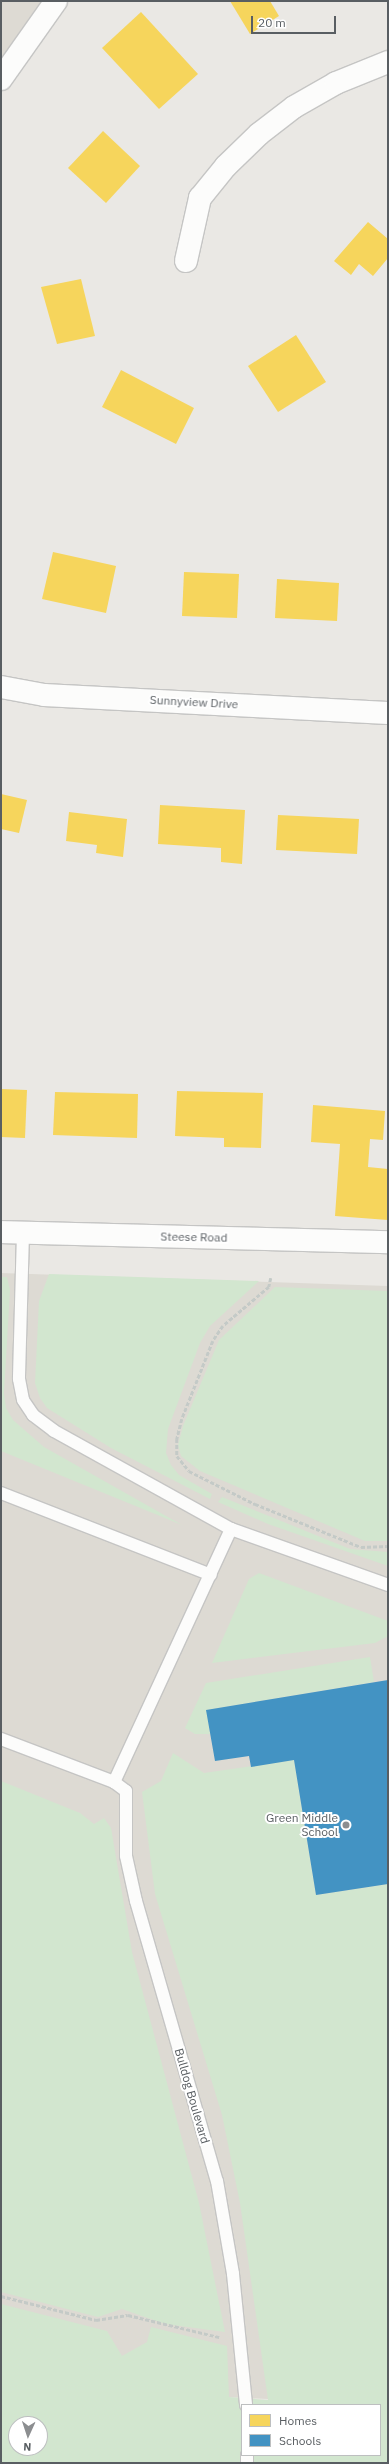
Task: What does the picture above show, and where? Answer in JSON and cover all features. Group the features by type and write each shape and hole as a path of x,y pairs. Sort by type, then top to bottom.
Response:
{"street":[{"path":"1,79 56,1"},
{"path":"186,261 200,198 231,161 294,107 336,83 388,62"},
{"name":"Sunnyview Drive","path":"1,687 44,695 388,713"},
{"name":"Steese Road","path":"1,1232 388,1242"}],"lane":[{"path":"23,1233 19,1379 23,1400 33,1415 54,1431 231,1529 388,1585"},
{"path":"1,1493 210,1575"},
{"path":"1,1739 114,1782 231,1529"},
{"name":"Bulldog Boulevard","path":"114,1782 126,1791 126,1856 136,1901 217,2181 241,2340 246,2404"}],"path":[{"path":"271,1278 269,1287 223,1326 213,1341 182,1419 176,1439 177,1456 189,1471 255,1504 361,1547 388,1546"},
{"path":"1,2296 96,2320 128,2315 167,2327 241,2340"}],"shaded area":[{"path":"1,1 44,1 1,67"},
{"path":"1,1273 388,1286 388,2410 381,2406 381,2404 228,2397 48,2449 48,2416 8,2416 8,2456 25,2456 1,2463"}],"green space":[{"path":"49,1274 259,1281 210,1326 200,1343 168,1429 166,1453 171,1465 179,1475 212,1494 210,1499 111,1448 47,1408 40,1398 35,1383 39,1301"},
{"path":"1,1277 7,1277 10,1290 4,1393 6,1408 13,1420 44,1447 182,1525 1,1451"},
{"path":"275,1287 388,1291 388,1541 365,1541 200,1471 181,1456 178,1445 183,1426 219,1340"},
{"path":"222,1497 350,1549 388,1552 388,1566 268,1524 218,1502"},
{"path":"259,1573 388,1621 388,1636 375,1643 212,1663 249,1579"},
{"path":"370,1657 374,1682 207,1710 210,1734 195,1734 185,1728 206,1683"},
{"path":"173,1753 204,1773 294,1760 316,1895 388,1884 388,2463 1,2463 1,2304 107,2331 122,2356 147,2342 151,2327 227,2346 229,2397 268,2400 240,2203 222,2115 155,1894 142,1792 161,1781"},
{"path":"1,1781 80,1813 94,1824 104,1818 111,1828 132,1952 199,2203 225,2332 165,2324 122,2309 98,2317 1,2292"}],"building: Homes":[{"path":"230,1 270,1 279,16 250,34"},
{"path":"141,12 198,74 159,109 102,48"},
{"path":"103,131 140,166 106,203 68,168"},
{"path":"368,222 388,239 388,258 373,276 359,264 351,275 334,261"},
{"path":"81,279 95,336 57,344 41,287"},
{"path":"296,335 326,382 278,412 248,366"},
{"path":"121,370 194,408 176,444 102,407"},
{"path":"53,552 116,566 106,613 42,599"},
{"path":"184,572 239,574 237,618 182,616"},
{"path":"277,579 339,583 337,621 275,618"},
{"path":"1,794 27,800 19,833 1,829"},
{"path":"160,805 245,810 242,864 221,862 221,848 158,844"},
{"path":"69,812 127,819 123,857 96,853 97,845 66,841"},
{"path":"278,815 359,819 357,854 276,850"},
{"path":"1,1089 27,1090 25,1138 1,1137"},
{"path":"177,1091 263,1093 261,1148 224,1147 224,1138 175,1136"},
{"path":"55,1092 138,1094 137,1138 53,1135"},
{"path":"313,1105 385,1111 383,1140 370,1139 368,1167 388,1169 388,1220 335,1216 340,1144 311,1142"}],"building: Schools":[{"name":"Green Middle School","path":"388,1680 388,1884 316,1895 294,1760 251,1767 249,1756 215,1761 206,1710"}],"place":[{"name":"Green Middle School","path":"346,1825"}]}
